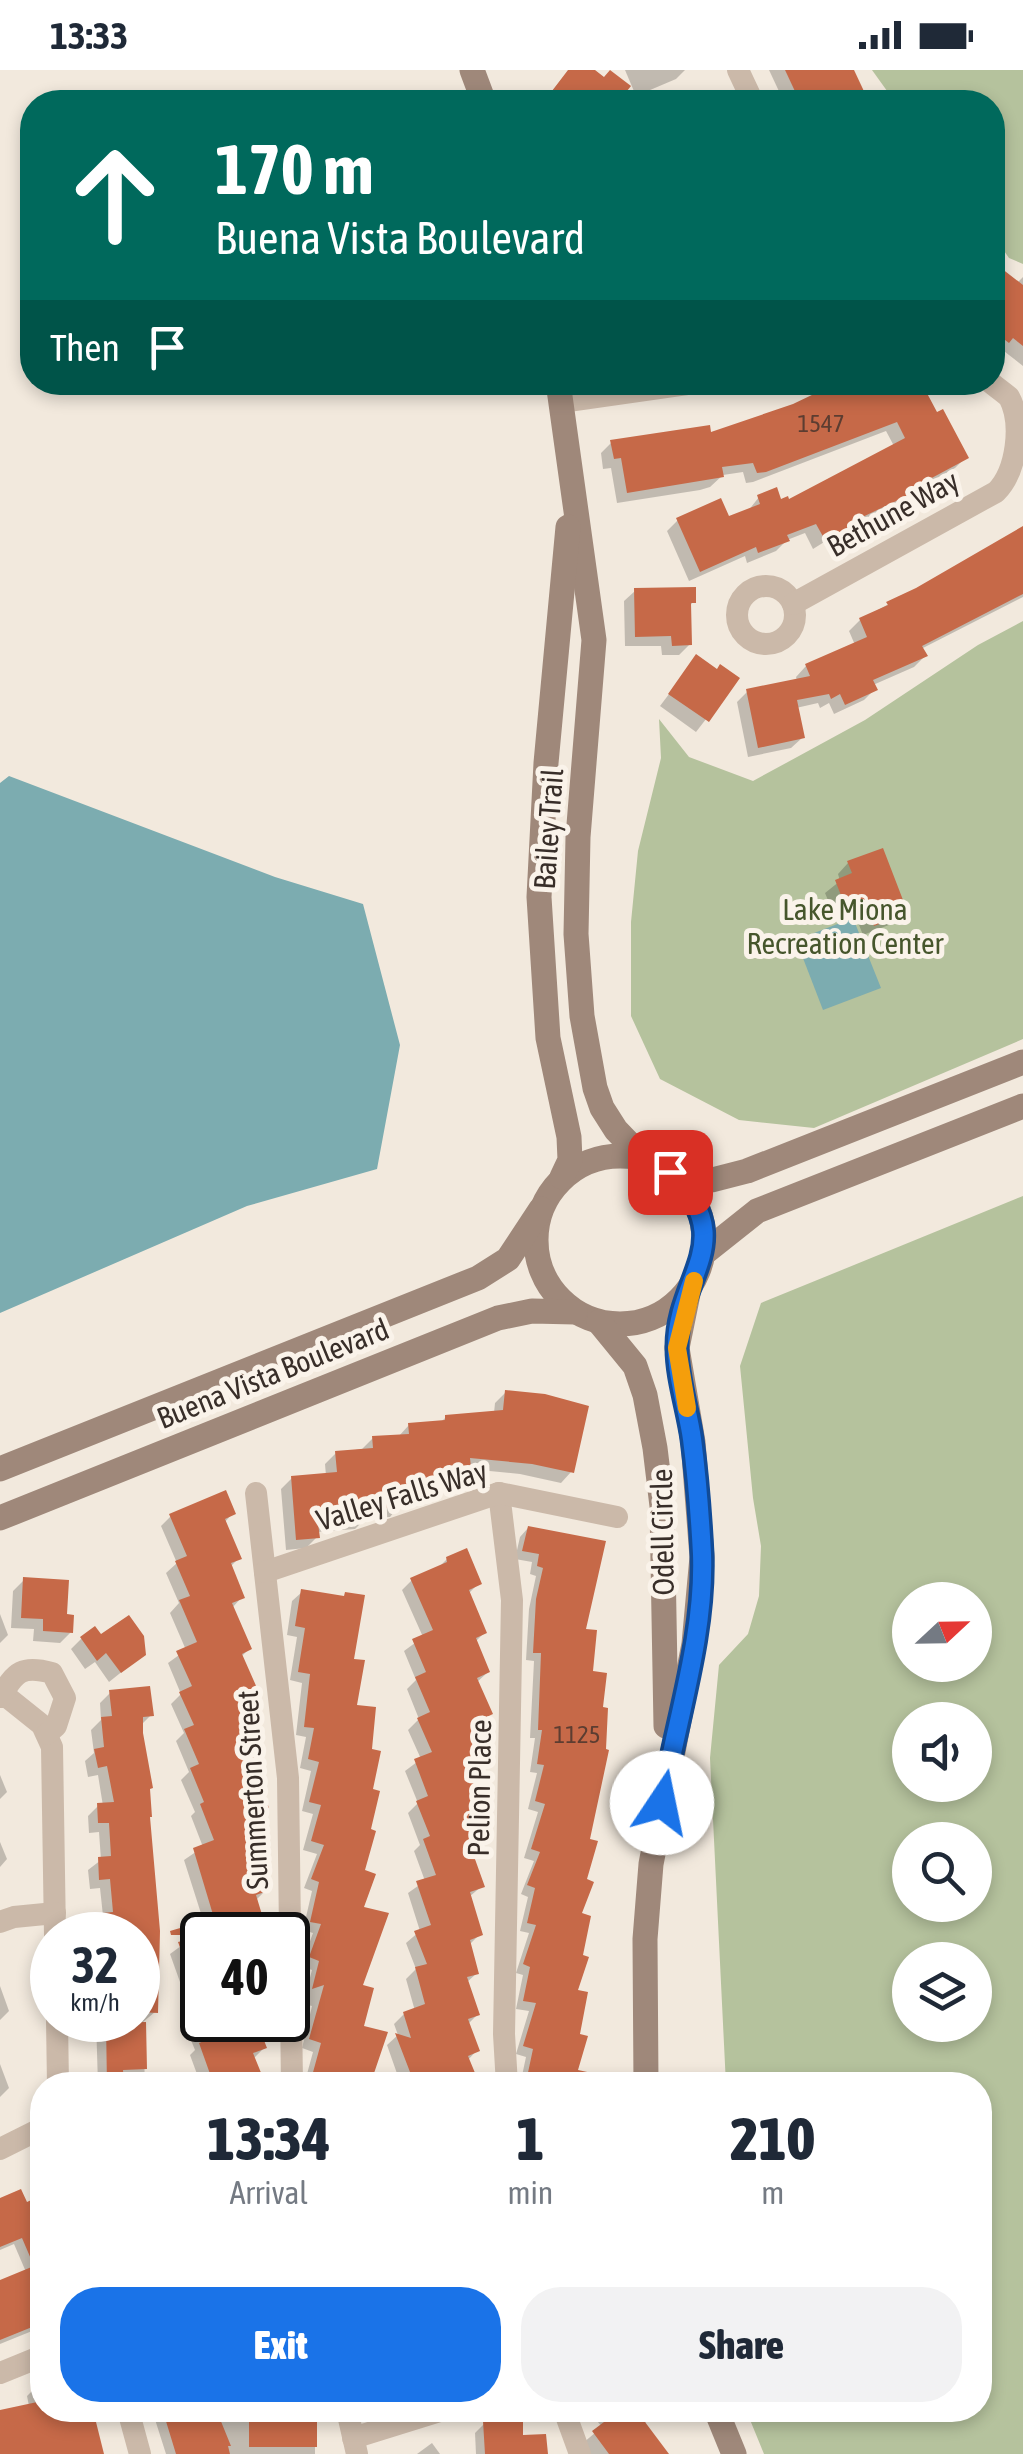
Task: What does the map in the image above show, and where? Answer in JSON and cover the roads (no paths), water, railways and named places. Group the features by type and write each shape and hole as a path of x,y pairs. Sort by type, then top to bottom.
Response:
{"street":[{"name":"Bailey Trail","path":"560,395 594,640 578,837 576,934 582,1016 602,1108 616,1130 641,1156 663,1167"},
{"name":"Bethune Way","path":"793,604 996,492 1018,468 1019,409"},
{"name":"Bailey Trail","path":"562,1177 570,1160 569,1137 548,1038 539,897 546,763 566,572 571,477"},
{"path":"562,1177 583,1163 606,1156 631,1156 712,1180 747,1171 1023,1062"},
{"name":"Buena Vista Boulevard","path":"0,1518 498,1318 532,1311 624,1324 649,1320 671,1308 689,1289 704,1254 757,1211 1023,1106"},
{"path":"663,1167 687,1188 698,1208 704,1254"},
{"name":"Buena Vista Boulevard","path":"0,1469 478,1278 508,1259 562,1177"},
{"path":"541,1209 535,1238 540,1266 553,1292 587,1317"},
{"name":"Odell Circle","path":"646,2072 645,1939 651,1864 694,1644 702,1558 692,1442 677,1348 689,1289"},
{"name":"Odell Circle","path":"587,1317 635,1366 645,1394 655,1448 665,1584 667,1772"},
{"name":"Summerton Street","path":"256,1493 288,1778 292,2072"},
{"name":"Valley Falls Way","path":"265,1572 500,1493 617,1517"},
{"name":"Pelion Place","path":"500,1493 512,1600 506,2072"},
{"path":"0,1697 10,1680 22,1671 34,1668 52,1673 65,1698 56,1726 47,1734"},
{"path":"0,1697 7,1697 30,1716 47,1734 52,1747 55,1912"},
{"path":"0,1922 14,1917 30,1920"},
{"path":"57,2042 58,2072"},
{"path":"0,2149 30,2134"},
{"path":"0,2373 30,2361"},
{"path":"131,2422 140,2454"},
{"path":"355,2446 414,2422"},
{"path":"568,2422 580,2454"},
{"path":"721,2422 734,2454"}],"water":[{"path":"9,776 275,877 363,904 400,1045 377,1169 247,1206 0,1313 0,783"},
{"path":"853,918 881,988 823,1010 796,940"}],"park label":[{"name":"Lake Miona Recreation Center","path":"845,927"}]}
